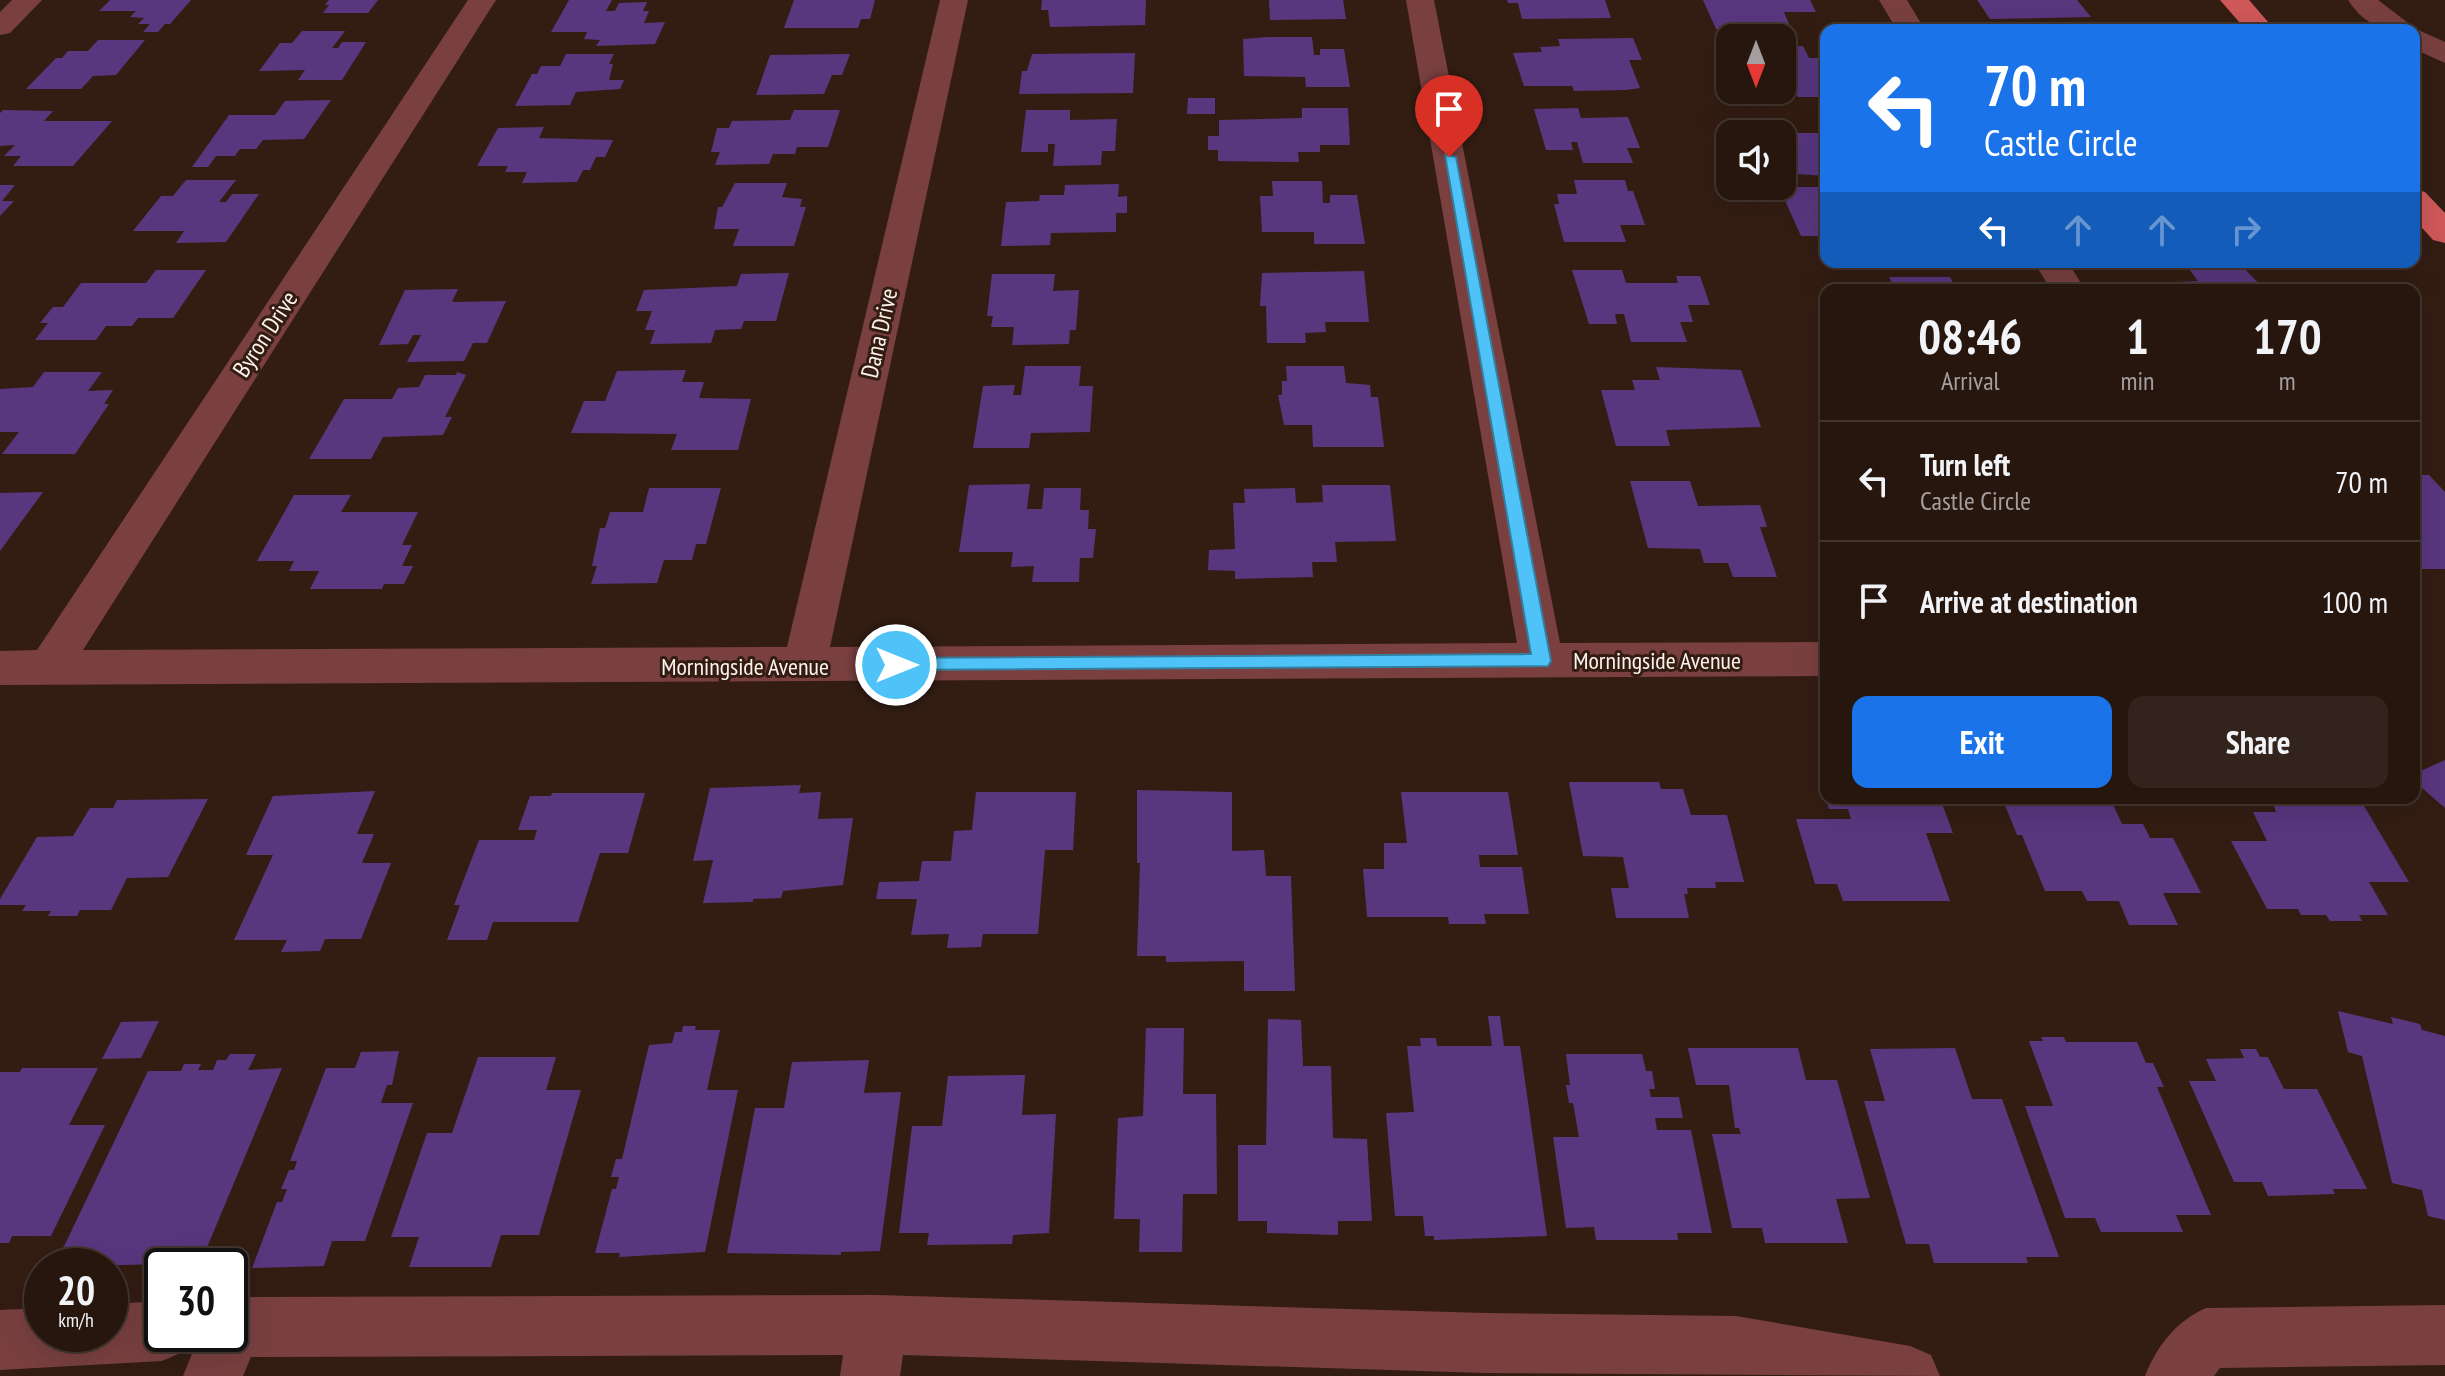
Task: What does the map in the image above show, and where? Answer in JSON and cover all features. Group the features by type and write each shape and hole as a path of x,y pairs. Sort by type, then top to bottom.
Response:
{"main road":[{"path":"2234,0 2256,24"}],"street":[{"path":"0,27 28,0"},
{"name":"Byron Drive","path":"49,668 482,0"},
{"name":"Dana Drive","path":"804,666 954,0"},
{"path":"1420,0 1542,661"},
{"path":"1893,0 1907,24"},
{"path":"2362,0 2392,24"},
{"path":"2420,40 2445,54"},
{"name":"Morningside Avenue","path":"0,668 1820,659"},
{"path":"0,1340 144,1332"},
{"path":"2175,1376 2206,1338 2445,1335"},
{"path":"248,1343 1487,1359 1736,1346 1910,1376"}],"building":[{"path":"110,0 191,0 170,24 165,24 158,32 143,32 150,24 138,24 144,18 130,17 136,11 99,11"},
{"path":"329,0 378,0 368,13 323,13"},
{"path":"569,0 612,0 606,11 615,11 619,3 647,2 643,11 649,11 644,23 665,22 655,44 596,46 600,40 584,39 587,32 551,32"},
{"path":"794,0 875,0 870,19 861,19 858,28 784,28"},
{"path":"1042,0 1146,0 1145,25 1050,27 1048,10 1041,10"},
{"path":"1269,0 1343,0 1346,19 1270,20"},
{"path":"1507,0 1605,0 1611,18 1522,19 1518,3 1508,3"},
{"path":"1703,0 1810,0 1816,12 1784,12 1789,24 1716,24 1716,29"},
{"path":"1977,0 2077,0 2091,17 1990,19"},
{"path":"302,31 345,31 332,48 338,48 342,42 366,42 342,80 298,80 305,70 259,71 280,43 292,43"},
{"path":"1312,37 1314,55 1320,55 1320,49 1344,49 1350,87 1306,87 1305,77 1244,76 1243,39"},
{"path":"1633,38 1642,60 1629,60 1640,88 1626,90 1574,91 1572,86 1524,86 1513,53 1542,52 1540,47 1560,46 1558,39"},
{"path":"98,40 145,40 116,75 93,76 81,89 26,89 56,58 62,58 68,51 88,51"},
{"path":"1796,46 1803,46 1809,58 1820,58 1820,97 1798,97"},
{"path":"1135,53 1133,93 1019,94 1022,71 1027,71 1032,54"},
{"path":"566,54 614,54 609,64 613,64 609,80 624,80 620,89 576,92 570,105 515,106 532,74 537,74 541,66 560,66"},
{"path":"850,54 842,75 832,75 824,94 756,95 770,55"},
{"path":"1188,98 1215,98 1215,114 1187,114"},
{"path":"331,100 304,139 263,140 256,149 240,149 235,156 216,156 208,167 192,167 229,115 275,115 285,101"},
{"path":"1302,108 1348,108 1350,145 1320,145 1320,152 1298,152 1299,162 1218,161 1218,150 1208,150 1208,136 1219,136 1219,120 1302,118"},
{"path":"1578,108 1581,118 1628,117 1640,148 1627,148 1633,163 1583,163 1577,142 1571,142 1573,150 1546,150 1534,109"},
{"path":"3,110 53,111 44,121 112,121 73,166 13,166 21,156 4,156 15,145 0,146 0,113"},
{"path":"794,110 840,110 828,147 797,147 795,154 773,154 769,164 715,165 720,152 711,152 717,128 729,128 732,121 790,120"},
{"path":"1026,110 1070,110 1070,120 1117,119 1115,151 1102,151 1101,165 1053,166 1055,144 1048,144 1048,152 1021,152"},
{"path":"544,127 539,138 613,140 605,157 596,157 590,170 583,170 577,182 522,183 527,172 505,172 508,166 477,166 498,128"},
{"path":"1796,133 1820,133 1820,176 1796,174"},
{"path":"186,180 236,180 219,202 226,202 232,194 259,194 226,242 176,243 184,231 133,231 161,196 173,196"},
{"path":"1574,180 1625,180 1628,191 1633,191 1645,225 1620,225 1626,242 1564,242 1554,204 1559,204 1557,194 1577,194"},
{"path":"1272,181 1322,181 1323,203 1330,203 1330,195 1357,195 1365,244 1314,244 1314,232 1262,232 1260,196 1273,196"},
{"path":"735,183 787,183 782,197 802,199 800,207 806,207 794,246 733,246 739,229 714,229 718,207 722,207"},
{"path":"1119,184 1118,197 1127,196 1127,213 1116,213 1116,232 1051,233 1050,245 1001,246 1006,202 1039,201 1040,195 1064,195 1065,185"},
{"path":"0,185 15,185 2,201 14,201 0,216"},
{"path":"1796,187 1820,187 1820,236 1801,236 1785,200 1796,200"},
{"path":"2188,268 2244,268 2259,284 2176,282 2198,281"},
{"path":"156,270 206,270 173,318 138,318 132,326 106,326 96,340 35,340 48,323 40,323 53,307 63,307 81,283 146,283"},
{"path":"1572,270 1622,270 1626,283 1678,283 1676,276 1700,276 1710,305 1688,305 1693,322 1680,322 1687,342 1631,342 1624,314 1615,314 1617,324 1589,324"},
{"path":"1364,271 1369,322 1325,322 1326,332 1305,333 1306,343 1267,343 1266,306 1260,306 1262,273"},
{"path":"789,273 776,321 744,321 741,329 715,330 711,343 650,344 655,330 645,330 652,311 636,311 644,290 737,286 741,274"},
{"path":"992,274 1055,274 1053,291 1079,290 1076,330 1070,330 1069,344 1012,345 1014,327 991,327 993,316 987,316"},
{"path":"1889,277 1950,277 1954,284 1893,284"},
{"path":"458,289 452,302 506,301 487,343 473,343 464,361 407,362 421,335 413,335 408,344 379,345 405,290"},
{"path":"1025,366 1081,366 1079,386 1093,386 1090,432 1031,433 1029,448 973,448 983,386 1015,385 1013,395 1021,395"},
{"path":"1286,366 1344,366 1346,383 1370,385 1371,397 1378,397 1384,447 1313,447 1312,425 1284,425 1278,395 1282,395 1282,381 1287,381"},
{"path":"1656,367 1741,370 1761,427 1666,430 1670,446 1616,446 1601,390 1635,390 1632,380 1660,380"},
{"path":"686,370 682,382 704,382 699,398 751,399 738,450 671,450 677,434 571,433 584,401 605,401 617,371"},
{"path":"44,372 102,372 88,391 113,390 104,404 109,404 75,454 2,454 19,432 0,432 0,389 33,387"},
{"path":"457,372 466,375 445,417 452,417 443,435 383,437 371,459 309,459 344,399 392,399 398,388 419,387 425,375 456,375"},
{"path":"2420,475 2429,475 2445,492 2445,569 2420,569"},
{"path":"1630,481 1690,481 1698,506 1760,505 1767,527 1760,527 1777,577 1733,577 1728,563 1704,563 1700,549 1648,548"},
{"path":"1030,484 1027,509 1042,509 1044,488 1081,488 1080,510 1089,510 1088,529 1096,529 1093,558 1080,558 1079,582 1032,582 1034,566 1011,567 1013,552 959,552 969,485"},
{"path":"1322,485 1390,485 1396,541 1335,542 1337,562 1312,562 1313,577 1235,579 1235,571 1208,570 1209,550 1235,549 1233,503 1245,503 1244,489 1295,488 1296,503 1323,502"},
{"path":"649,488 721,488 706,544 696,544 692,560 664,560 657,583 591,584 597,566 592,566 600,528 605,528 610,512 643,512"},
{"path":"43,492 0,551 0,493"},
{"path":"294,495 351,495 341,512 418,512 402,545 412,545 402,566 413,566 404,584 384,584 382,589 310,589 319,571 289,571 294,561 257,561"},
{"path":"2445,760 2445,808 2420,786 2420,771"},
{"path":"1569,782 1659,782 1661,789 1683,789 1691,815 1727,815 1744,882 1715,882 1716,888 1687,888 1688,894 1684,894 1689,918 1616,918 1611,888 1629,888 1623,857 1583,856"},
{"path":"801,785 799,793 821,792 818,819 853,818 843,885 783,891 781,898 753,899 753,902 703,903 713,860 693,861 710,788"},
{"path":"1137,790 1232,792 1232,851 1264,850 1266,876 1291,876 1295,991 1244,991 1244,961 1166,962 1166,956 1137,956 1140,863 1137,863"},
{"path":"375,791 357,834 374,834 362,863 391,863 361,939 325,939 320,951 281,952 287,940 234,940 273,855 246,855 273,796"},
{"path":"976,792 1076,792 1073,850 1045,850 1038,934 983,934 981,947 947,948 949,934 911,935 917,899 876,899 879,882 919,881 922,861 951,861 954,831 972,830"},
{"path":"1401,792 1508,792 1518,855 1479,855 1480,867 1522,867 1529,914 1484,914 1486,924 1449,924 1448,917 1367,917 1363,869 1384,869 1384,843 1407,843"},
{"path":"552,793 645,793 628,853 600,853 578,922 493,922 487,940 447,940 460,905 454,905 479,840 534,840 537,830 518,830 530,796 551,796"},
{"path":"208,799 168,877 127,878 111,910 80,910 77,916 48,916 51,911 22,911 26,905 0,905 0,899 37,837 73,836 90,808 113,808 117,800"},
{"path":"1828,804 1942,804 1953,833 1926,833 1950,901 1843,901 1837,884 1815,884 1796,819 1851,819 1848,809 1829,809"},
{"path":"2004,804 2113,804 2122,824 2143,824 2150,838 2173,838 2201,893 2163,893 2178,925 2129,925 2119,901 2087,901 2082,891 2045,891 2022,835 2017,835"},
{"path":"2274,806 2364,806 2409,882 2369,882 2388,915 2359,915 2362,921 2330,921 2326,915 2301,915 2298,909 2267,909 2231,841 2267,841 2253,812 2276,812"},
{"path":"2338,1011 2393,1024 2391,1017 2420,1024 2422,1030 2445,1036 2445,1220 2428,1216 2422,1190 2392,1183 2362,1056 2348,1052"},
{"path":"1488,1016 1500,1016 1504,1046 1520,1046 1547,1236 1434,1240 1434,1236 1425,1236 1423,1216 1395,1216 1386,1113 1414,1112 1407,1046 1421,1046 1420,1038 1436,1038 1437,1046 1492,1046"},
{"path":"1268,1019 1301,1020 1303,1066 1331,1066 1333,1138 1367,1139 1372,1221 1338,1221 1338,1235 1267,1233 1267,1221 1238,1221 1238,1145 1266,1145"},
{"path":"159,1021 141,1058 102,1059 121,1022"},
{"path":"683,1026 696,1026 695,1030 720,1030 707,1090 738,1090 705,1252 619,1257 620,1253 595,1253 612,1189 616,1189 619,1177 611,1177 616,1159 622,1159 649,1045 672,1043 675,1032 682,1032"},
{"path":"1146,1028 1184,1028 1183,1094 1216,1094 1217,1194 1183,1194 1182,1252 1139,1252 1140,1219 1114,1219 1118,1118 1143,1116"},
{"path":"2041,1037 2064,1037 2066,1042 2137,1042 2146,1063 2153,1063 2164,1087 2157,1087 2211,1215 2176,1215 2183,1232 2101,1232 2095,1218 2065,1218 2025,1106 2053,1106 2029,1041 2043,1041"},
{"path":"1688,1048 1798,1048 1806,1080 1837,1080 1870,1198 1836,1199 1848,1243 1765,1243 1762,1228 1732,1228 1712,1134 1741,1134 1739,1128 1735,1128 1729,1085 1696,1085"},
{"path":"1955,1048 1972,1099 2002,1099 2059,1257 2026,1257 2028,1263 1934,1263 1929,1244 1906,1244 1864,1101 1885,1101 1870,1049"},
{"path":"2240,1049 2256,1049 2260,1057 2268,1057 2284,1089 2317,1089 2367,1189 2333,1189 2335,1194 2268,1196 2262,1182 2234,1182 2189,1081 2216,1081 2206,1059 2244,1058"},
{"path":"399,1051 392,1085 387,1085 381,1103 413,1103 365,1241 332,1241 324,1266 252,1268 277,1202 282,1202 287,1189 281,1189 289,1170 294,1170 297,1161 290,1161 326,1068 355,1068 361,1052"},
{"path":"230,1054 256,1054 248,1070 282,1068 207,1248 144,1248 144,1265 128,1265 128,1248 63,1248 148,1071 181,1071 184,1064 201,1064 198,1070 213,1070 217,1060 226,1060"},
{"path":"1566,1054 1642,1054 1646,1071 1652,1071 1655,1089 1649,1089 1651,1097 1679,1097 1683,1118 1655,1118 1657,1130 1691,1130 1712,1233 1677,1233 1678,1240 1596,1240 1594,1227 1566,1228 1553,1137 1579,1137 1573,1103 1569,1103 1566,1085 1570,1085"},
{"path":"478,1057 556,1057 546,1090 581,1090 539,1235 501,1235 491,1267 409,1267 419,1237 391,1237 427,1133 452,1133"},
{"path":"869,1060 864,1093 901,1092 880,1251 841,1252 841,1255 727,1253 755,1108 784,1108 792,1062"},
{"path":"22,1068 98,1068 69,1125 105,1125 51,1236 12,1236 9,1243 0,1243 0,1072 20,1072"},
{"path":"1025,1075 1022,1115 1056,1114 1049,1233 1013,1235 1012,1244 927,1245 929,1233 899,1233 912,1126 942,1126 948,1076"}],"route":[{"path":"896,665 1542,661 1449,157"}]}
